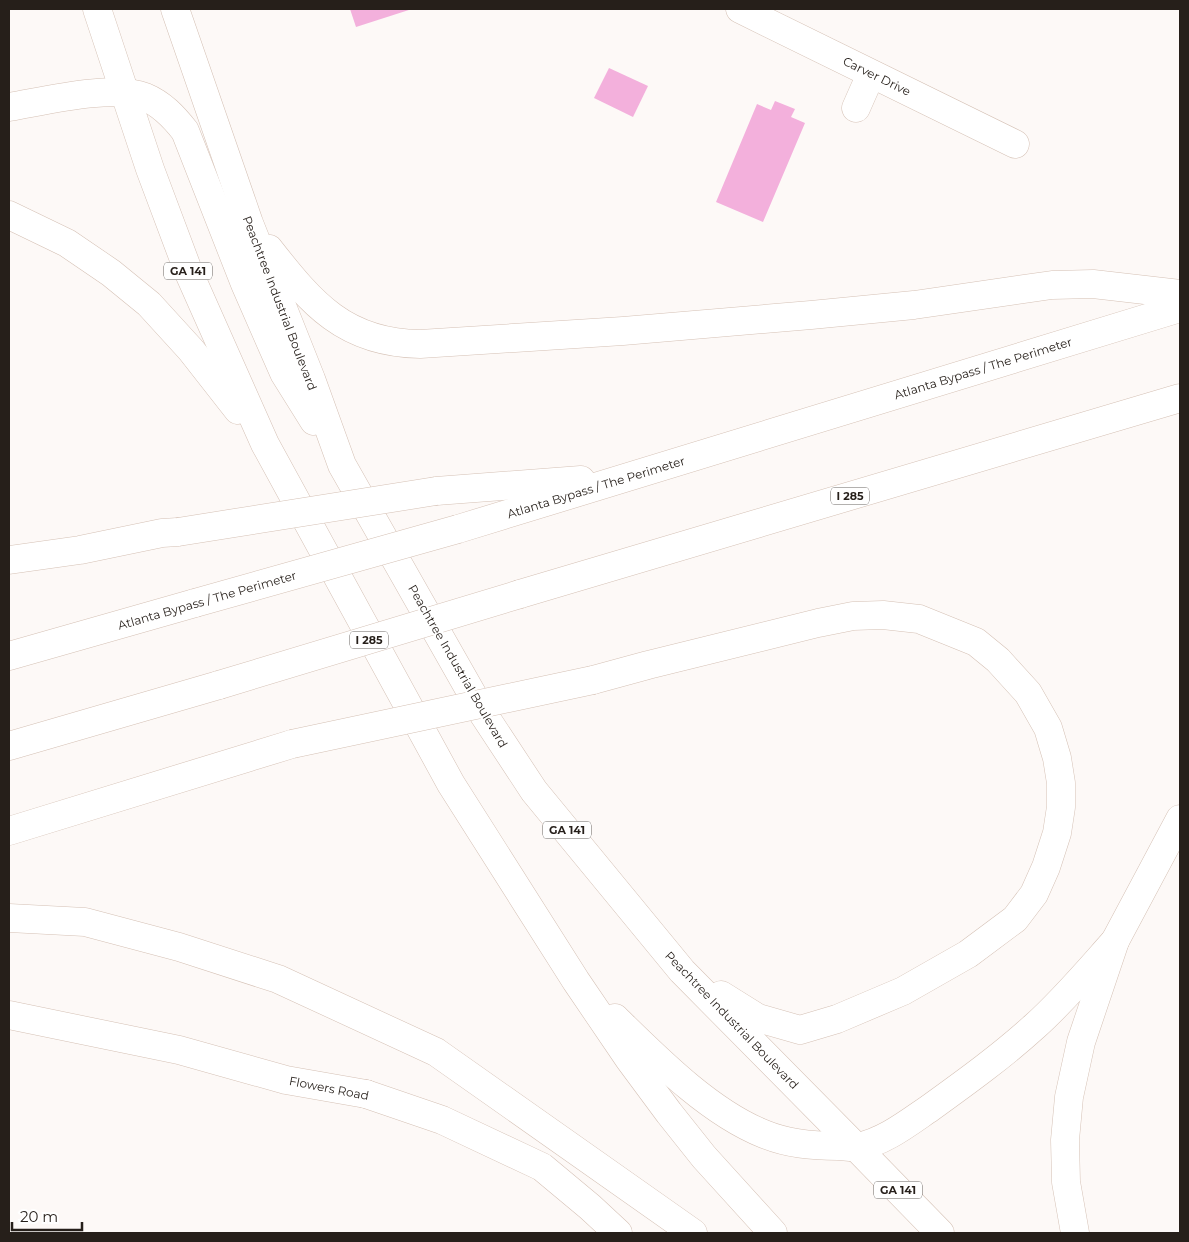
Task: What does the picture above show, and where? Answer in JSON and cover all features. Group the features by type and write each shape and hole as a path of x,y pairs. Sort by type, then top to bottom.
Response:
{"main road":[{"name":"GA 141","path":"97,9 124,92 189,273 265,444 451,784 576,981 629,1059 668,1112 716,1170 773,1233"},
{"name":"Peachtree Industrial Boulevard","path":"175,9 248,223 311,379 342,465 484,715 534,790 682,971 940,1233"},
{"name":"Carver Drive","path":"740,9 1015,144"},
{"path":"856,108 871,74"},
{"path":"9,107 98,92 124,92 144,97 164,108 175,118 185,132 245,284 284,373 342,465"},
{"path":"9,215 67,243 150,304 191,350 265,444"},
{"path":"248,223 295,283 326,312 360,334 400,344 475,341 811,315 914,305 1052,285 1093,284 1180,294"},
{"name":"Atlanta Bypass / The Perimeter","path":"9,656 458,529 1180,308"},
{"name":"I 285","path":"9,746 1180,398"},
{"path":"9,560 80,550 162,533 436,491 630,477"},
{"path":"9,830 292,744 593,680 818,623 853,616 883,615 919,619 976,642 998,660 1028,693 1048,728 1057,758 1062,783 1062,807 1057,833 1046,867 1034,894 1015,919 968,954 904,990 837,1019 800,1030 758,1018 682,971"},
{"path":"1074,1233 1066,1182 1065,1140 1069,1097 1081,1042 1115,941 1180,819"},
{"path":"9,918 85,922 179,947 278,979 436,1052 693,1233"},
{"path":"576,981 674,1073 741,1123 764,1135 788,1142 811,1146 856,1147 887,1136 989,1065 1035,1026 1115,941"},
{"name":"Flowers Road","path":"9,1015 179,1050 286,1080 366,1094 442,1120 542,1167 618,1233"}],"building":[{"path":"350,9 412,9 356,27"},
{"path":"609,68 648,86 633,117 594,98"},
{"path":"775,101 795,109 791,117 805,123 763,222 716,202 757,104 771,110"}]}
